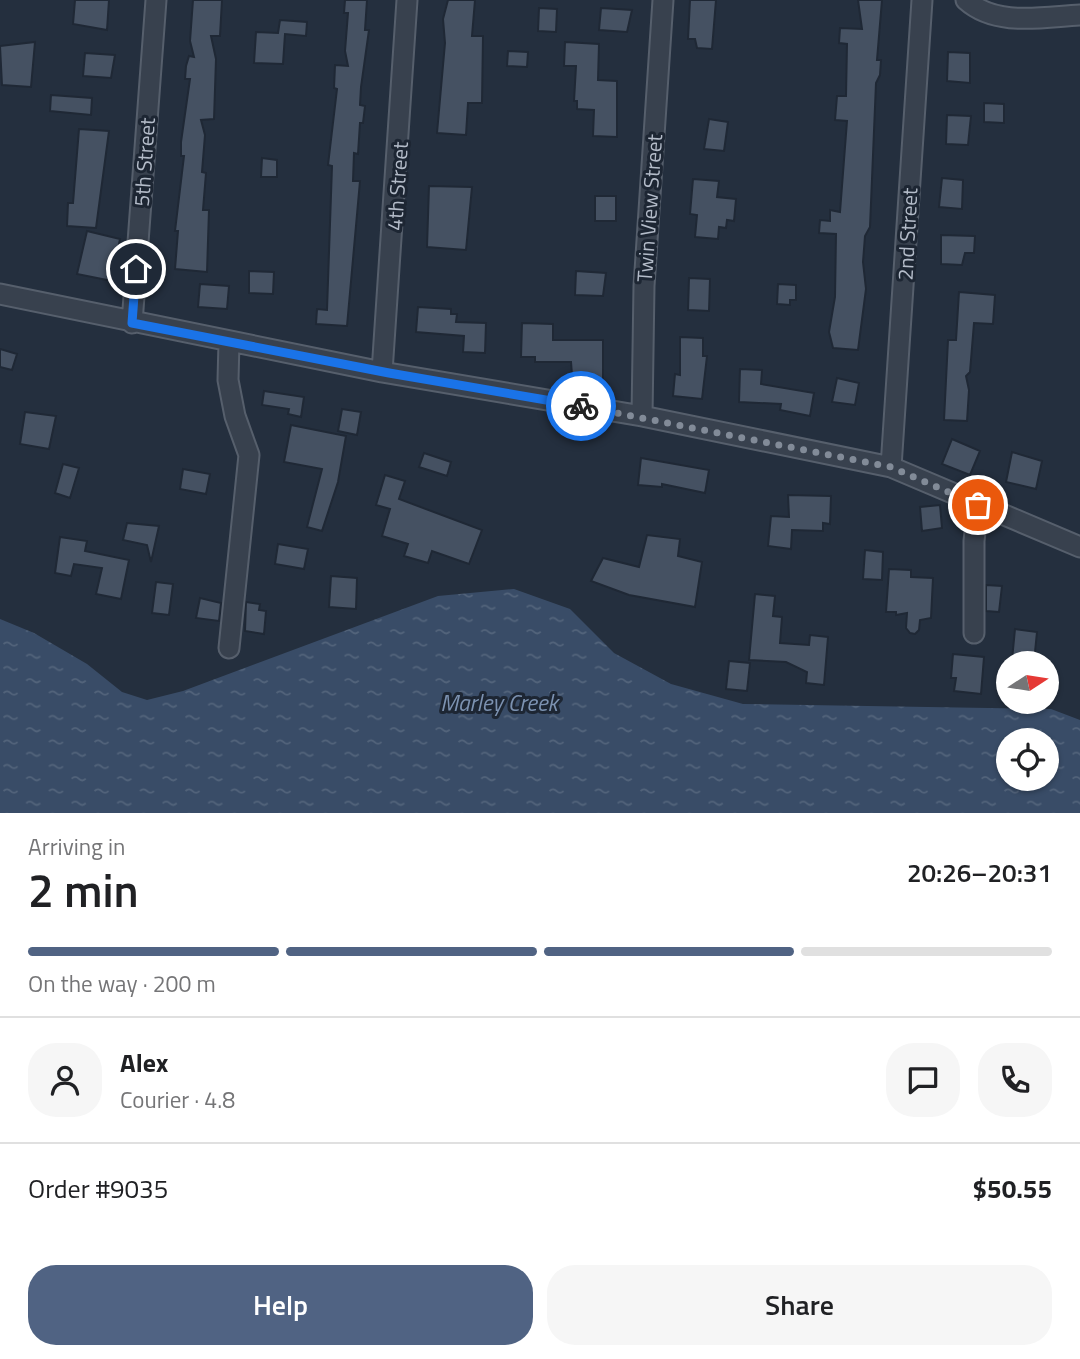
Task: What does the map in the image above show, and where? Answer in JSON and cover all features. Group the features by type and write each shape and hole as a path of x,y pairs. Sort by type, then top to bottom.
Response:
{"street":[{"name":"5th Street","path":"132,323 156,0"},
{"name":"4th Street","path":"383,372 407,0"},
{"name":"Twin View Street","path":"642,416 644,286 663,0"},
{"name":"2nd Street","path":"891,467 922,0"},
{"path":"966,0 975,8 1040,8 1080,15"},
{"path":"0,294 383,372 642,416 891,467 1080,547"},
{"path":"229,342 228,380 234,416 248,455 229,648"},
{"path":"974,633 974,541 978,505"}],"water":[{"name":"Marley Creek","path":"514,589 570,609 614,653 671,684 743,704 996,708 996,714 1059,712 1080,720 1080,813 0,813 0,619 34,633 87,664 122,692 147,700 183,691 438,596"}],"building":[{"path":"75,0 109,0 107,30 73,24"},
{"path":"193,0 222,0 220,36 211,36 216,59 214,119 201,120 205,135 202,172 206,173 203,210 209,210 207,272 175,269 178,231 175,231 184,156 181,156 181,142 190,79 185,79 186,66 189,56 194,57 190,41"},
{"path":"345,0 367,0 365,30 369,30 361,87 360,105 365,106 363,123 360,123 358,154 354,153 353,181 360,181 347,326 316,324 317,309 327,310 332,166 328,165 337,89 334,88 335,65 348,66 345,51 348,13 344,13"},
{"path":"448,0 475,0 472,36 483,36 482,103 468,103 466,135 437,133 445,43 443,19"},
{"path":"690,0 716,0 712,49 697,48 695,39 688,39"},
{"path":"858,0 882,0 877,60 881,60 880,75 876,83 870,227 865,236 863,262 866,289 858,350 833,348 829,332 835,297 836,234 819,233 820,220 830,221 830,210 840,212 847,121 835,120 837,96 846,96 847,44 839,43 840,28 862,29"},
{"path":"539,8 557,9 556,32 538,31"},
{"path":"601,8 632,10 627,32 599,30"},
{"path":"280,20 307,22 306,36 285,34 283,64 254,63 256,32 278,33"},
{"path":"35,42 31,87 2,85 0,46"},
{"path":"565,42 599,44 598,80 617,81 617,137 593,136 594,110 577,109 577,101 574,101 576,66 564,66"},
{"path":"508,51 528,52 527,67 507,66"},
{"path":"948,52 970,53 970,83 947,81"},
{"path":"85,53 115,55 111,78 83,76"},
{"path":"51,95 92,98 91,115 50,111"},
{"path":"984,103 1004,104 1004,123 984,122"},
{"path":"947,115 971,116 968,145 946,144"},
{"path":"709,119 728,122 724,151 704,149"},
{"path":"79,129 109,131 96,228 67,226 68,203 73,203"},
{"path":"262,158 277,160 277,177 261,177"},
{"path":"942,178 963,180 962,209 939,207"},
{"path":"693,179 719,181 717,197 736,199 734,221 727,220 726,228 719,227 718,239 695,237 697,215 690,214"},
{"path":"429,186 472,187 466,250 427,247"},
{"path":"595,196 616,196 616,221 595,221"},
{"path":"87,231 120,239 112,281 77,274"},
{"path":"941,235 975,236 974,253 965,253 962,265 941,264"},
{"path":"249,271 274,272 273,294 249,293"},
{"path":"576,271 606,273 603,296 575,295"},
{"path":"689,278 710,279 709,311 688,310"},
{"path":"200,284 229,286 227,309 198,307"},
{"path":"778,284 796,285 796,300 790,300 790,305 777,304"},
{"path":"959,292 995,295 993,324 974,323 970,372 966,376 969,390 967,421 944,420 948,340 956,340"},
{"path":"418,307 451,309 451,314 457,314 456,322 486,323 485,353 463,352 464,336 416,332"},
{"path":"522,323 553,324 553,340 603,340 603,379 586,380 585,374 572,375 571,362 535,362 535,357 521,357"},
{"path":"680,337 703,338 703,356 707,356 702,399 673,396 675,374 680,375"},
{"path":"0,349 17,354 12,370 0,367"},
{"path":"740,369 762,370 761,384 814,393 810,416 780,410 781,404 739,402"},
{"path":"837,378 859,383 855,405 832,402"},
{"path":"264,391 304,397 301,417 288,414 289,409 262,405"},
{"path":"342,409 361,412 357,435 338,431"},
{"path":"25,412 56,416 49,449 20,444"},
{"path":"291,425 346,436 338,482 322,531 307,527 322,469 284,462"},
{"path":"952,439 980,451 970,475 942,464"},
{"path":"1012,452 1042,461 1036,489 1006,482"},
{"path":"424,453 451,462 447,476 419,467"},
{"path":"641,458 709,470 705,493 662,484 662,487 638,485"},
{"path":"63,464 79,468 70,498 55,493"},
{"path":"183,469 210,474 206,494 180,489"},
{"path":"385,475 405,481 399,499 482,530 469,564 432,551 428,563 404,556 408,544 382,536 390,509 376,505"},
{"path":"788,495 831,496 830,524 823,523 823,531 792,530 791,549 768,546 771,516 789,517"},
{"path":"940,505 942,528 922,531 920,507"},
{"path":"127,523 159,526 151,562 147,545 123,540"},
{"path":"647,535 680,539 678,556 702,562 695,607 629,595 591,581 603,558 639,567"},
{"path":"60,537 87,541 85,551 129,560 121,599 96,594 102,568 74,564 71,576 55,573"},
{"path":"278,544 308,549 304,569 275,564"},
{"path":"865,550 883,552 882,580 863,579"},
{"path":"889,569 911,570 911,577 933,578 931,618 920,620 919,630 915,634 906,628 907,613 896,615 896,612 886,612"},
{"path":"331,576 357,578 356,609 329,607"},
{"path":"156,582 173,584 169,615 152,613"},
{"path":"986,585 1002,586 999,612 986,611"},
{"path":"755,594 775,596 773,616 782,617 780,643 809,645 810,635 828,637 824,685 806,683 807,672 786,662 749,660"},
{"path":"200,598 221,603 219,621 196,618"},
{"path":"246,602 260,604 259,610 266,611 264,634 245,631"},
{"path":"1015,629 1037,632 1035,651 1013,651"},
{"path":"953,654 984,657 981,694 954,691 956,678 951,678"},
{"path":"729,661 750,663 747,691 726,689"}],"way so far":[{"path":"581,406 891,467 978,505"}],"route":[{"path":"136,269 132,323 389,373 581,406"}]}
